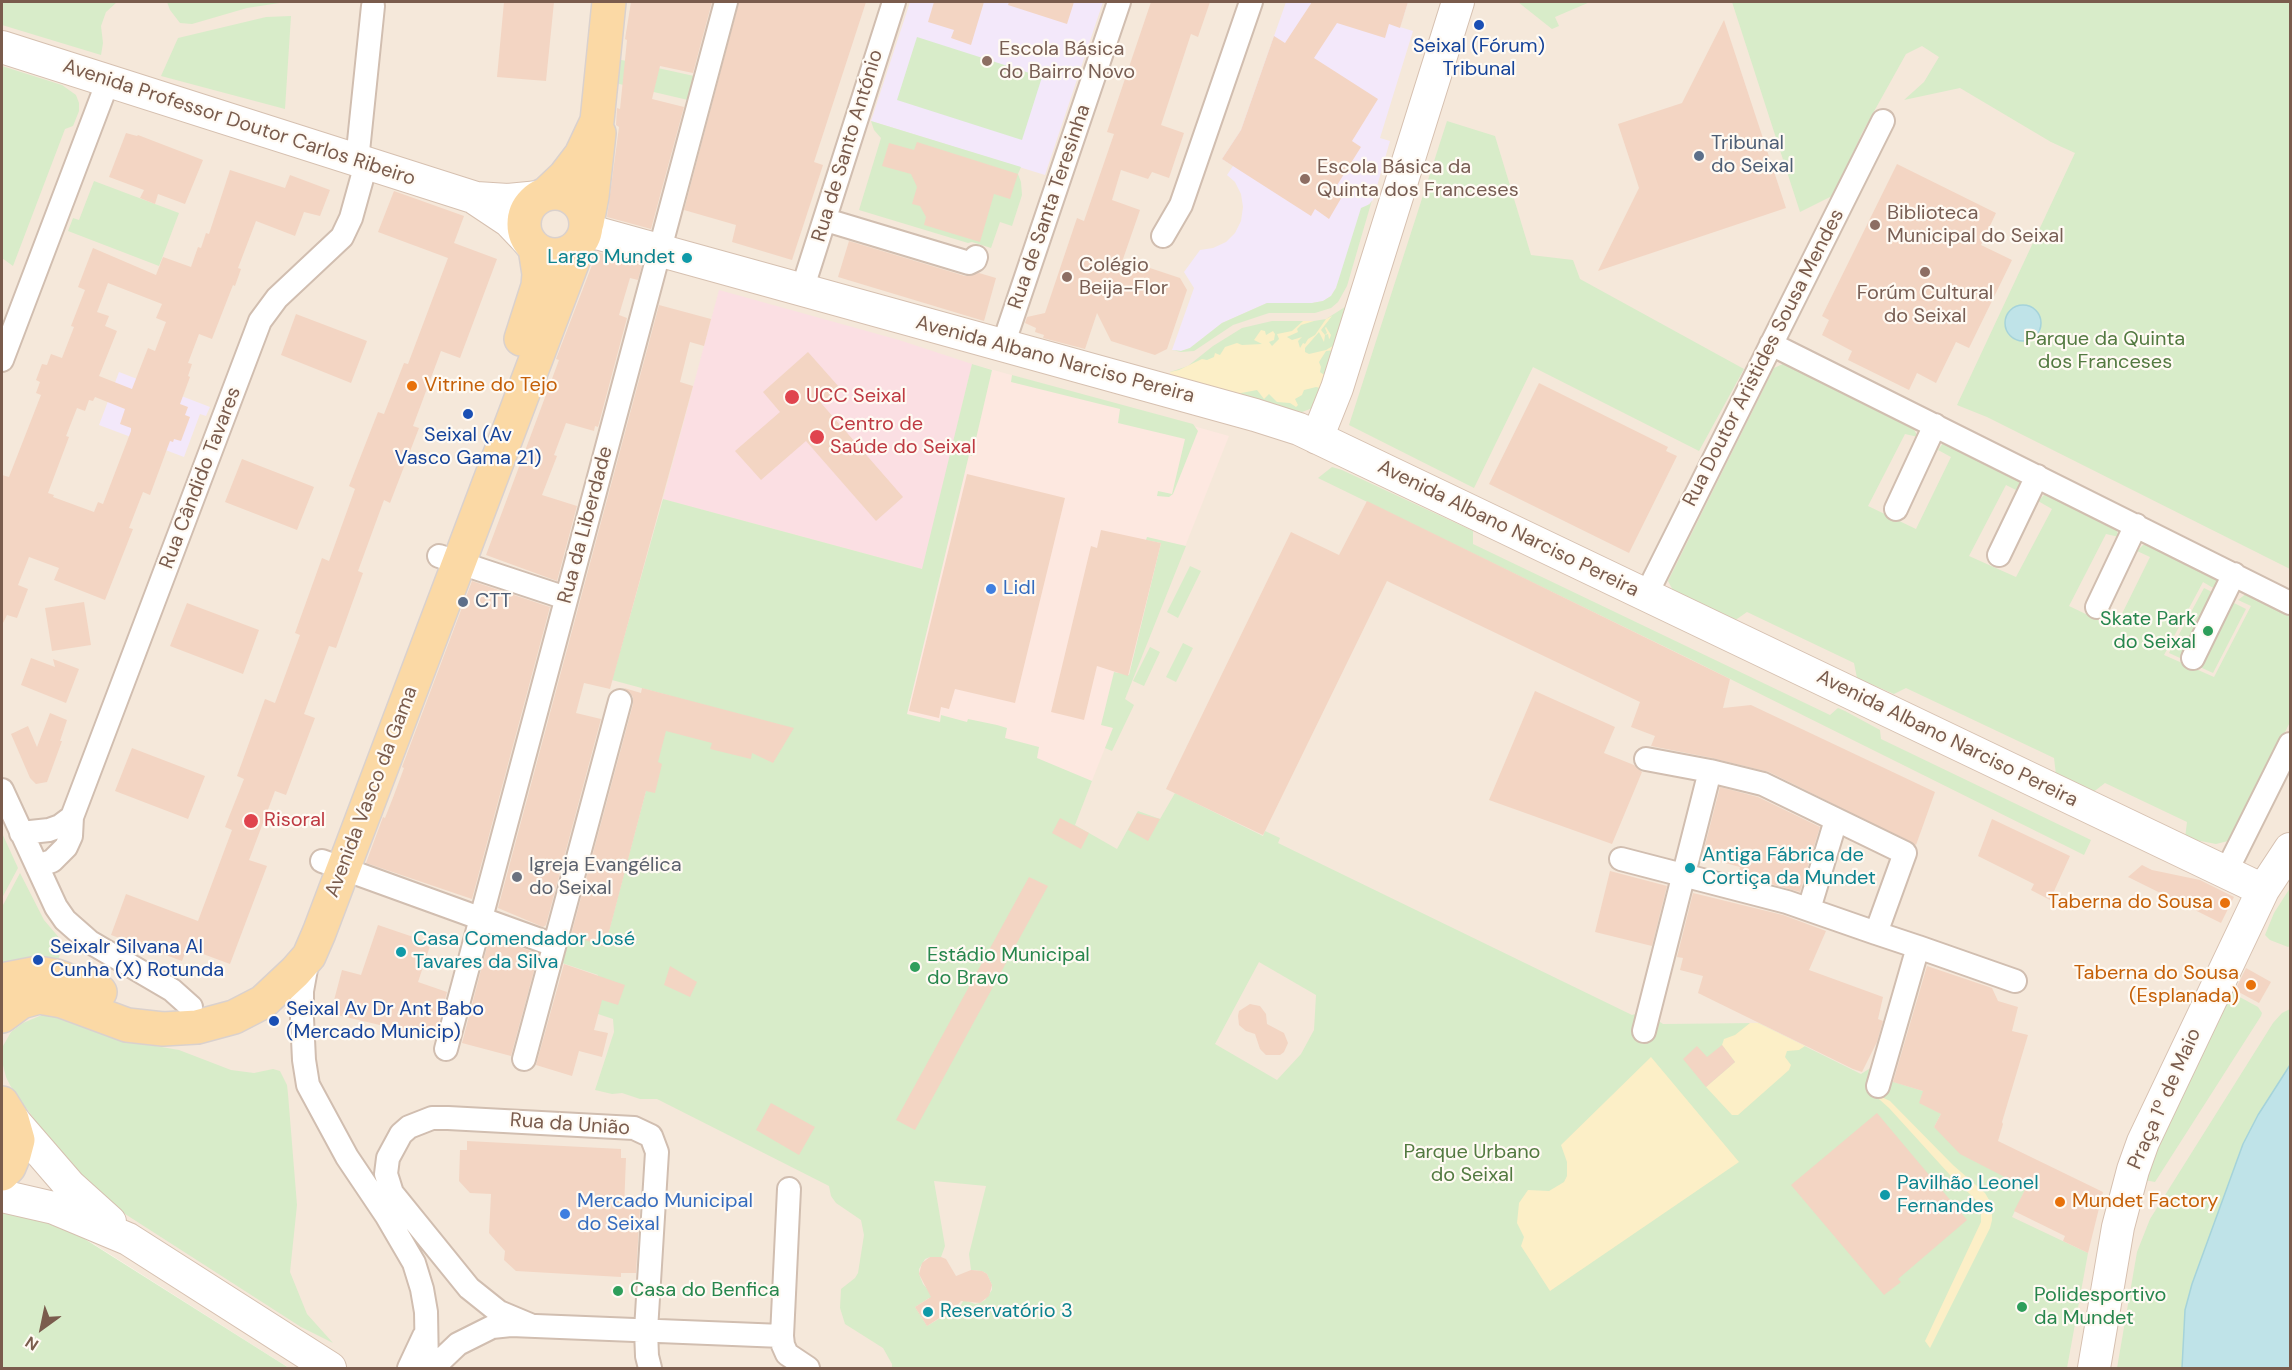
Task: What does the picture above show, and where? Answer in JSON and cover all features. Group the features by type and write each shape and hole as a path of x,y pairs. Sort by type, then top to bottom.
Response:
{"main road":[{"name":"Avenida Vasco da Gama","path":"300,948 449,559 584,233 598,147 599,109 609,2"},
{"name":"Avenida Vasco da Gama","path":"543,195 565,176 581,155 593,132 599,109"},
{"path":"561,193 576,201 582,208 584,233 572,250 554,255 540,251 532,244 524,225 524,217 533,201 543,195 561,193"},
{"name":"Avenida Vasco da Gama","path":"449,559 532,310 539,274 532,244"},
{"path":"2,980 28,974 47,974 141,1006 190,1006 213,1002 246,987 269,968 300,948"},
{"path":"2,1016 21,1002 39,998 62,1000 137,1026 163,1029 197,1027 234,1017 263,1002 296,972 300,948"},
{"path":"2,1174 9,1167 18,1140 7,1111"}],"street":[{"name":"Rua da Liberdade","path":"446,1049 726,2"},
{"name":"Rua de Santo António","path":"802,290 894,2"},
{"name":"Rua de Santa Teresinha","path":"1003,345 1119,2"},
{"path":"1163,236 1181,205 1251,2"},
{"path":"1317,438 1337,388 1458,2"},
{"name":"Rua Cândido Tavares","path":"37,866 52,861 66,847 71,836 72,817 260,321 277,298 342,237 351,218 361,162 373,6"},
{"name":"Avenida Professor Doutor Carlos Ribeiro","path":"2,47 476,198"},
{"path":"2,360 108,81"},
{"name":"Rua Doutor Aristides Sousa Mendes","path":"1646,595 1883,121"},
{"path":"476,198 508,200 543,195"},
{"path":"476,198 509,221 532,244"},
{"path":"826,220 969,263 975,260 976,256"},
{"name":"Avenida Albano Narciso Pereira","path":"584,233 660,251 1267,418 1317,438 2183,851 2230,865 2260,861 2276,870"},
{"path":"1771,344 2290,603"},
{"path":"1896,508 1935,425"},
{"path":"2000,555 2037,476"},
{"path":"2097,607 2136,525"},
{"path":"449,559 566,598"},
{"path":"2193,658 2235,574"},
{"path":"524,1059 620,701"},
{"path":"2230,865 2290,744"},
{"path":"1646,759 1763,784 1905,853 1876,933"},
{"path":"1644,1031 1710,771"},
{"path":"2,790 56,907 76,932 172,990 190,1006"},
{"path":"21,833 49,830 60,826 72,817"},
{"path":"1809,909 1836,820"},
{"path":"1622,859 1787,902 2015,981"},
{"path":"333,865 554,945"},
{"name":"Praça 1º de Maio","path":"2094,1368 2118,1227 2133,1170 2155,1116 2276,870"},
{"path":"1878,1086 1918,947"},
{"name":"Avenida Vasco da Gama","path":"300,948 304,1060 308,1085 347,1157 386,1215 414,1263 422,1289 427,1368"},
{"path":"7,1111 70,1186 128,1239"},
{"name":"Rua da União","path":"530,1325 499,1312 469,1288 399,1203 388,1182 386,1166 390,1152 401,1134 416,1124 432,1119 448,1118 634,1128 651,1137 657,1152 646,1330 650,1368"},
{"path":"789,1189 782,1336 787,1354 808,1368"},
{"path":"2,1196 54,1208 128,1239 330,1368"},
{"path":"435,1368 459,1344 492,1327 530,1325 782,1336"},
{"path":"409,1368 426,1332"}],"shaded area":[{"path":"2,2 2290,2 2290,1061 2173,1368 289,1368 81,1236 22,1216 2,1213"},
{"name":"Escola Básica do Bairro Novo","path":"910,2 1103,2 1045,175 871,121"},
{"name":"Escola Básica da Quinta dos Franceses","path":"1286,2 1408,2 1400,27 1413,31 1380,138 1390,141 1373,200 1366,207 1331,296 1323,301 1312,303 1267,303 1222,323 1190,348 1181,351 1172,350 1194,288 1184,272 1200,250 1213,248 1226,242 1235,233 1241,221 1243,207 1241,194 1235,182 1227,175 1233,166 1222,159 1241,130"},
{"name":"Centro de Saúde do Seixal","path":"719,290 899,340 972,364 923,569 663,499"},
{"path":"972,364 1229,436 1074,826 879,750"},
{"path":"119,372 210,407 206,416 200,414 184,457 99,425"}],"green space":[{"path":"2,2 117,2 106,12 101,26 103,43 101,55 2,25"},
{"path":"167,2 286,2 247,8 192,24 180,23"},
{"path":"1518,2 1590,2 1555,17 1559,26 1552,29"},
{"name":"Parque da Quinta dos Franceses","path":"1732,2 2290,2 2290,569 1987,417 1957,405 2075,153 2051,142 1960,88 1904,100 1924,82 1939,57 1922,46 1906,54 1862,133 1834,195 1800,212"},
{"path":"291,16 285,109 161,76 178,38 266,17"},
{"path":"917,37 1042,77 1022,140 897,100"},
{"path":"617,59 694,76 688,100 615,83"},
{"path":"2,66 62,85 76,95 79,103 79,111 73,126 65,129 13,266 2,258"},
{"path":"871,121 1021,167 1018,174 1022,195 1012,226 1000,222 991,248 859,210 881,138 874,130"},
{"path":"1447,121 1495,136 1531,255 1573,260 1580,279 1744,369 1699,451 1533,367 1474,488 1349,425"},
{"path":"94,181 179,213 159,266 68,231 73,218 79,220"},
{"path":"1372,200 1347,286 1338,302 1331,308 1315,313 1269,313 1233,325 1194,351 1181,352 1172,350 1181,351 1190,348 1222,323 1267,303 1312,303 1323,301 1331,296 1336,288 1361,208 1370,204"},
{"path":"1352,298 1316,405 1310,409 1302,412 1293,410 1170,372 1188,366 1213,346 1242,328 1272,321 1326,319 1345,307"},
{"path":"1787,362 1911,424 1918,437 1905,434 1868,506 1916,529 1951,457 1938,450 1943,443 1952,444 2016,476 2021,485 2018,491 2006,485 1969,556 2016,577 2052,509 2038,501 2045,494 2056,494 2115,525 2119,537 2106,534 2069,606 2115,628 2150,557 2137,551 2143,545 2152,545 2209,572 2217,581 2215,589 2203,582 2164,655 2214,677 2251,606 2238,600 2247,593 2290,615 2290,722 2232,840 2216,844 2185,838 2187,822 2105,783 2092,793 2056,775 2054,758 1906,688 1894,694 1857,678 1854,663 1747,612 1734,621 1675,594 1668,581 1774,368"},
{"name":"Parque Urbano do Seixal","path":"972,364 992,370 972,456 969,455 907,714 940,722 941,715 967,722 968,719 1007,728 1005,738 1039,747 1037,758 1092,781 1075,825 1117,849 1138,811 1160,819 1175,793 1263,836 1265,831 1280,838 1278,843 1632,1015 1639,1013 1659,1018 1663,1024 1758,1023 1861,1074 1872,1067 1891,1081 1923,1091 1941,1114 1934,1127 2026,1188 2012,1217 2088,1253 2067,1368 892,1368 883,1348 845,1324 840,1308 841,1289 858,1273 864,1235 861,1220 836,1203 831,1196 829,1186 657,1099 640,1099 622,1093 612,1094 595,1090 614,1032 613,1019 589,1011 598,975 562,963 569,934 605,946 671,696 612,680 663,499 922,569","holes":["1259,962 1316,995 1314,1030 1301,1054 1277,1080 1215,1044","934,1181 986,1186 969,1254 971,1270 987,1274 992,1290 980,1303 975,1304 964,1300 952,1318 923,1284 919,1274 919,1269 925,1259 941,1257 945,1246","929,1298 942,1317 927,1326 915,1307"]},
{"path":"1012,375 1193,424 1198,431 1173,494 1169,497 1157,496 1158,491 1172,494 1185,439 1118,423 1120,409 1011,382"},
{"path":"1332,467 1473,531 1473,544 1830,715 1838,708 1845,711 1880,730 1881,739 2091,840 2084,855 1688,658 1318,478"},
{"path":"1147,537 1186,546 1125,699 1134,705 1112,751 1105,748 1113,728 1101,725 1114,672 1129,675 1161,543 1146,540"},
{"path":"1190,566 1201,571 1178,618 1167,612"},
{"name":"Skate Park do Seixal","path":"2204,588 2246,609 2213,673 2169,653"},
{"path":"1183,643 1193,648 1176,682 1166,677"},
{"path":"1150,647 1160,652 1144,686 1133,681"},
{"path":"2,833 18,868 2,898"},
{"path":"20,873 44,920 67,947 66,952 61,951 58,960 25,959 2,962 2,907"},
{"path":"2290,888 2290,946 2288,947 2270,940 2265,935 2274,913"},
{"path":"2225,989 2258,1007 2262,1013 2261,1016 2155,1182 2139,1179"},
{"path":"2290,1009 2290,1260 2261,1368 2117,1368 2137,1252 2150,1219 2273,1023 2282,1013"},
{"path":"42,1015 62,1017 132,1042 179,1050 231,1070 254,1073 273,1069 280,1071 287,1085 297,1205 290,1272 307,1314 333,1343 301,1327 122,1212 95,1190 56,1149 11,1087 2,1061 3,1046 11,1032 23,1023"},
{"path":"2,1213 41,1221 80,1236 289,1368 2,1368"}],"sand":[{"path":"1332,316 1321,330 1325,335 1324,342 1319,332 1305,348 1305,352 1309,354 1326,350 1338,343 1335,350 1326,351 1319,362 1320,372 1327,377 1322,392 1316,387 1304,390 1302,395 1295,399 1298,405 1296,407 1290,403 1277,402 1269,394 1264,399 1257,390 1236,394 1172,378 1170,372 1202,359 1207,360 1214,357 1215,353 1220,355 1225,347 1237,343 1262,344 1254,340 1261,330 1265,331 1266,335 1273,331 1274,340 1269,342 1272,346 1279,339 1277,334 1292,331 1303,321 1314,321 1301,325 1297,329 1298,332 1287,337 1292,340 1302,337 1298,341 1300,348 1303,343 1305,344 1315,335 1326,319"},
{"path":"1326,327 1331,335 1329,339 1328,334 1325,335"},
{"path":"1750,1023 1758,1023 1805,1046 1799,1050 1787,1051 1785,1057 1791,1065 1789,1070 1738,1115 1732,1115 1706,1087 1735,1062 1722,1045 1724,1039 1735,1035"},
{"path":"1651,1057 1739,1162 1550,1291 1521,1246 1524,1237 1517,1223 1519,1203 1528,1190 1549,1191 1564,1182 1567,1176 1567,1162 1561,1145"},
{"path":"1871,1092 1890,1101 1953,1165 1985,1193 1992,1205 1990,1228 1930,1348 1925,1341 1981,1222 1981,1210 1975,1199"}],"water":[{"path":"2023,305 2036,310 2041,323 2036,336 2023,341 2010,336 2005,323 2010,310"},
{"path":"2290,1065 2290,1368 2182,1368 2185,1310 2192,1284 2243,1144 2258,1115"}],"building":[{"path":"504,2 554,2 546,81 497,77"},
{"path":"631,2 712,2 693,73 660,66 652,99 684,107 651,229 607,217 619,127 616,125 617,108 620,109 627,40 625,39"},
{"path":"739,2 866,2 814,162 823,165 792,260 732,242 736,225 684,210"},
{"path":"934,2 984,2 971,45 951,38 954,30 928,22"},
{"path":"1009,2 1074,2 1067,24 1008,5"},
{"path":"1151,2 1210,2 1198,37 1191,34 1161,125 1184,133 1169,178 1152,172 1148,179 1121,170 1112,200 1140,210 1123,259 1180,278 1187,290 1167,349 1155,355 1111,341 1097,313 1085,349 1043,338 1044,335 1035,332 1036,328 1025,323 1027,317 1045,313 1077,218 1084,221 1114,134 1107,132"},
{"path":"1312,2 1408,2 1400,28 1389,24 1385,38 1337,23 1314,58 1378,99 1352,141 1361,147 1334,190 1343,195 1329,219 1315,209 1311,216 1222,159 1241,130 1274,36 1285,43"},
{"name":"Tribunal do Seixal","path":"1724,20 1786,208 1598,271 1639,188 1618,124 1682,103"},
{"path":"126,133 138,135 203,160 185,204 158,194 155,204 140,198 144,190 109,177"},
{"path":"917,142 1018,174 1010,199 994,194 980,242 924,225 926,217 920,206 912,204 917,187 911,174 882,166 889,143 914,150"},
{"name":"Forúm Cultural do Seixal","path":"1897,164 1996,213 1981,245 2012,260 1969,348 1956,342 1936,383 1917,373 1909,390 1848,360 1852,351 1822,335 1829,320 1822,316"},
{"path":"230,170 285,188 290,175 330,190 320,216 304,212 295,236 256,221 238,268 241,269 235,286 233,285 212,339 199,334 188,363 192,364 188,376 190,377 180,404 188,407 185,415 190,417 181,441 174,439 173,442 170,441 150,495 143,492 129,528 133,529 105,600 54,580 59,568 29,557 18,585 28,589 17,618 7,615 2,625 2,475 9,477 41,395 36,393 40,382 36,380 42,364 47,365 51,354 62,358 85,290 78,287 93,248 156,275 163,257 191,267 198,247 201,248 206,233 209,234","holes":["108,283 162,304 156,318 166,322 155,351 148,348 132,389 99,376 117,331 105,326 109,316 97,312","95,397 125,409 120,424 131,428 131,431 103,504 98,502 94,512 48,493 77,408 85,411 89,400 93,401"]},
{"path":"394,191 464,216 454,243 497,259 460,358 441,351 413,426 419,428 390,503 384,500 358,571 363,573 336,648 329,646 304,714 315,718 286,795 275,791 249,860 267,866 230,964 187,948 182,961 111,935 126,894 198,921 232,830 225,827 244,779 237,776 265,699 275,703 300,635 295,633 322,558 329,561 355,489 349,486 378,412 384,414 404,363 408,364 448,258 378,232"},
{"path":"849,241 965,276 979,273 996,278 984,321 838,277"},
{"path":"597,252 642,265 638,280 630,278 619,315 627,318 598,427 595,426 594,431 566,423 554,455 557,456 542,495 577,506 557,581 486,555"},
{"path":"659,305 711,319 704,346 690,342 680,382 693,386 610,689 584,683 576,713 601,719 546,925 543,927 498,908"},
{"path":"296,314 367,341 351,383 281,355"},
{"path":"808,352 839,387 821,403 903,497 876,521 806,441 761,480 735,451 780,412 763,392"},
{"path":"1539,383 1668,447 1666,451 1677,456 1629,553 1489,484"},
{"path":"242,459 314,487 297,530 225,502"},
{"name":"Lidl","path":"967,474 1065,498 1015,703 955,689 949,709 941,707 939,718 909,711"},
{"path":"1367,501 1730,679 1723,708 1751,705 1935,792 1916,845 1769,772 1651,746 1655,736 1631,727 1640,702 1387,581 1263,835 1166,789 1291,532 1339,555"},
{"path":"1101,530 1161,543 1128,676 1097,666 1084,720 1051,712 1091,546 1097,548"},
{"path":"472,581 550,607 472,899 366,863 394,795 404,768 402,767"},
{"path":"84,602 91,645 52,651 45,608"},
{"path":"187,603 259,630 243,674 170,646"},
{"path":"31,658 55,667 53,659 79,669 66,703 21,685"},
{"path":"624,688 641,693 642,688 794,728 773,763 752,753 751,759 710,749 712,743 666,731 658,762 662,764 655,793 646,791 605,947 571,935 633,704 633,697"},
{"path":"1535,691 1615,727 1604,753 1634,765 1642,772 1612,844 1489,800"},
{"path":"50,713 67,720 47,782 36,784 30,778 11,734 28,726 37,747"},
{"path":"132,748 205,776 188,819 115,791"},
{"path":"1720,787 1758,797 1820,827 1800,892 1738,875 1740,867 1702,857"},
{"path":"1137,813 1160,819 1148,841 1128,830"},
{"path":"1060,818 1089,833 1081,849 1052,833"},
{"path":"1992,819 2070,856 2050,900 2031,890 2034,884 1978,856"},
{"path":"2142,865 2152,870 2200,880 2234,897 2221,923 2128,877"},
{"path":"1610,871 1667,886 1652,946 1595,932"},
{"path":"1029,877 1048,886 915,1130 896,1120"},
{"path":"1693,893 1783,915 1826,931 1809,970 1883,997 1878,1019 1883,1021 1877,1042 1862,1072 1698,993 1703,976 1680,970 1683,958 1677,957"},
{"path":"378,925 431,943 418,982 447,992 435,1038 333,1014 335,1009 332,1008 342,970 361,975"},
{"path":"493,937 536,953 538,956 511,1056 462,1043 489,939"},
{"path":"564,964 625,985 618,1005 602,1000 594,1030 608,1033 602,1057 579,1051 572,1076 536,1065"},
{"path":"670,966 697,982 690,997 664,985"},
{"path":"1927,966 1992,988 1998,1001 2018,1007 2012,1031 2028,1035 1998,1141 2103,1192 2088,1253 2063,1241 2065,1236 2014,1211 2026,1188 1960,1154 1934,1127 1941,1114 1919,1103 1923,1091 1893,1082"},
{"name":"Taberna do Sousa (Esplanada)","path":"2246,968 2271,982 2259,1003 2235,990"},
{"path":"1250,1004 1260,1006 1266,1014 1267,1024 1284,1033 1288,1043 1280,1055 1266,1055 1260,1049 1255,1034 1239,1025 1239,1011"},
{"path":"1722,1045 1735,1062 1706,1087 1683,1059 1697,1046 1707,1057"},
{"path":"771,1103 815,1127 799,1155 756,1130"},
{"name":"Pavilhão Leonel Fernandes","path":"1877,1113 1967,1220 1898,1279 1901,1282 1884,1295 1791,1185"},
{"name":"Mercado Municipal do Seixal","path":"467,1141 621,1149 621,1158 626,1158 624,1208 640,1209 636,1273 621,1273 621,1277 516,1271 504,1260 505,1251 489,1233 491,1194 470,1193 459,1181 460,1150 467,1150"},
{"path":"930,1257 946,1259 956,1276 971,1270 987,1274 992,1285 989,1296 980,1303 961,1301 955,1308 927,1326 915,1307 931,1297 919,1274 922,1263"}],"place":[{"name":"Seixal (Fórum) Tribunal","path":"1479,25"},
{"name":"Escola Básica do Bairro Novo","path":"987,61"},
{"name":"Tribunal do Seixal","path":"1699,156"},
{"name":"Escola Básica da Quinta dos Franceses","path":"1305,179"},
{"name":"Biblioteca Municipal do Seixal","path":"1875,225"},
{"name":"Largo Mundet","path":"687,258"},
{"name":"Forúm Cultural do Seixal","path":"1925,272"},
{"name":"Colégio Beija-Flor","path":"1067,277"},
{"name":"Vitrine do Tejo","path":"412,386"},
{"name":"UCC Seixal","path":"792,397"},
{"name":"Seixal (Av Vasco Gama 21)","path":"468,414"},
{"name":"Centro de Saúde do Seixal","path":"817,437"},
{"name":"Lidl","path":"991,589"},
{"name":"CTT","path":"463,602"},
{"name":"Skate Park do Seixal","path":"2208,631"},
{"name":"Risoral","path":"251,821"},
{"name":"Antiga Fábrica de Cortiça da Mundet","path":"1690,868"},
{"name":"Igreja Evangélica do Seixal","path":"517,877"},
{"name":"Taberna do Sousa","path":"2225,903"},
{"name":"Casa Comendador José Tavares da Silva","path":"401,952"},
{"name":"Seixalr Silvana Al Cunha (X) Rotunda","path":"38,960"},
{"name":"Estádio Municipal do Bravo","path":"915,967"},
{"name":"Taberna do Sousa (Esplanada)","path":"2251,985"},
{"name":"Seixal Av Dr Ant Babo (Mercado Municip)","path":"274,1021"},
{"name":"Pavilhão Leonel Fernandes","path":"1885,1195"},
{"name":"Mundet Factory","path":"2060,1202"},
{"name":"Mercado Municipal do Seixal","path":"565,1214"},
{"name":"Casa do Benfica","path":"618,1291"},
{"name":"Polidesportivo da Mundet","path":"2022,1307"},
{"name":"Reservatório 3","path":"928,1312"}]}
